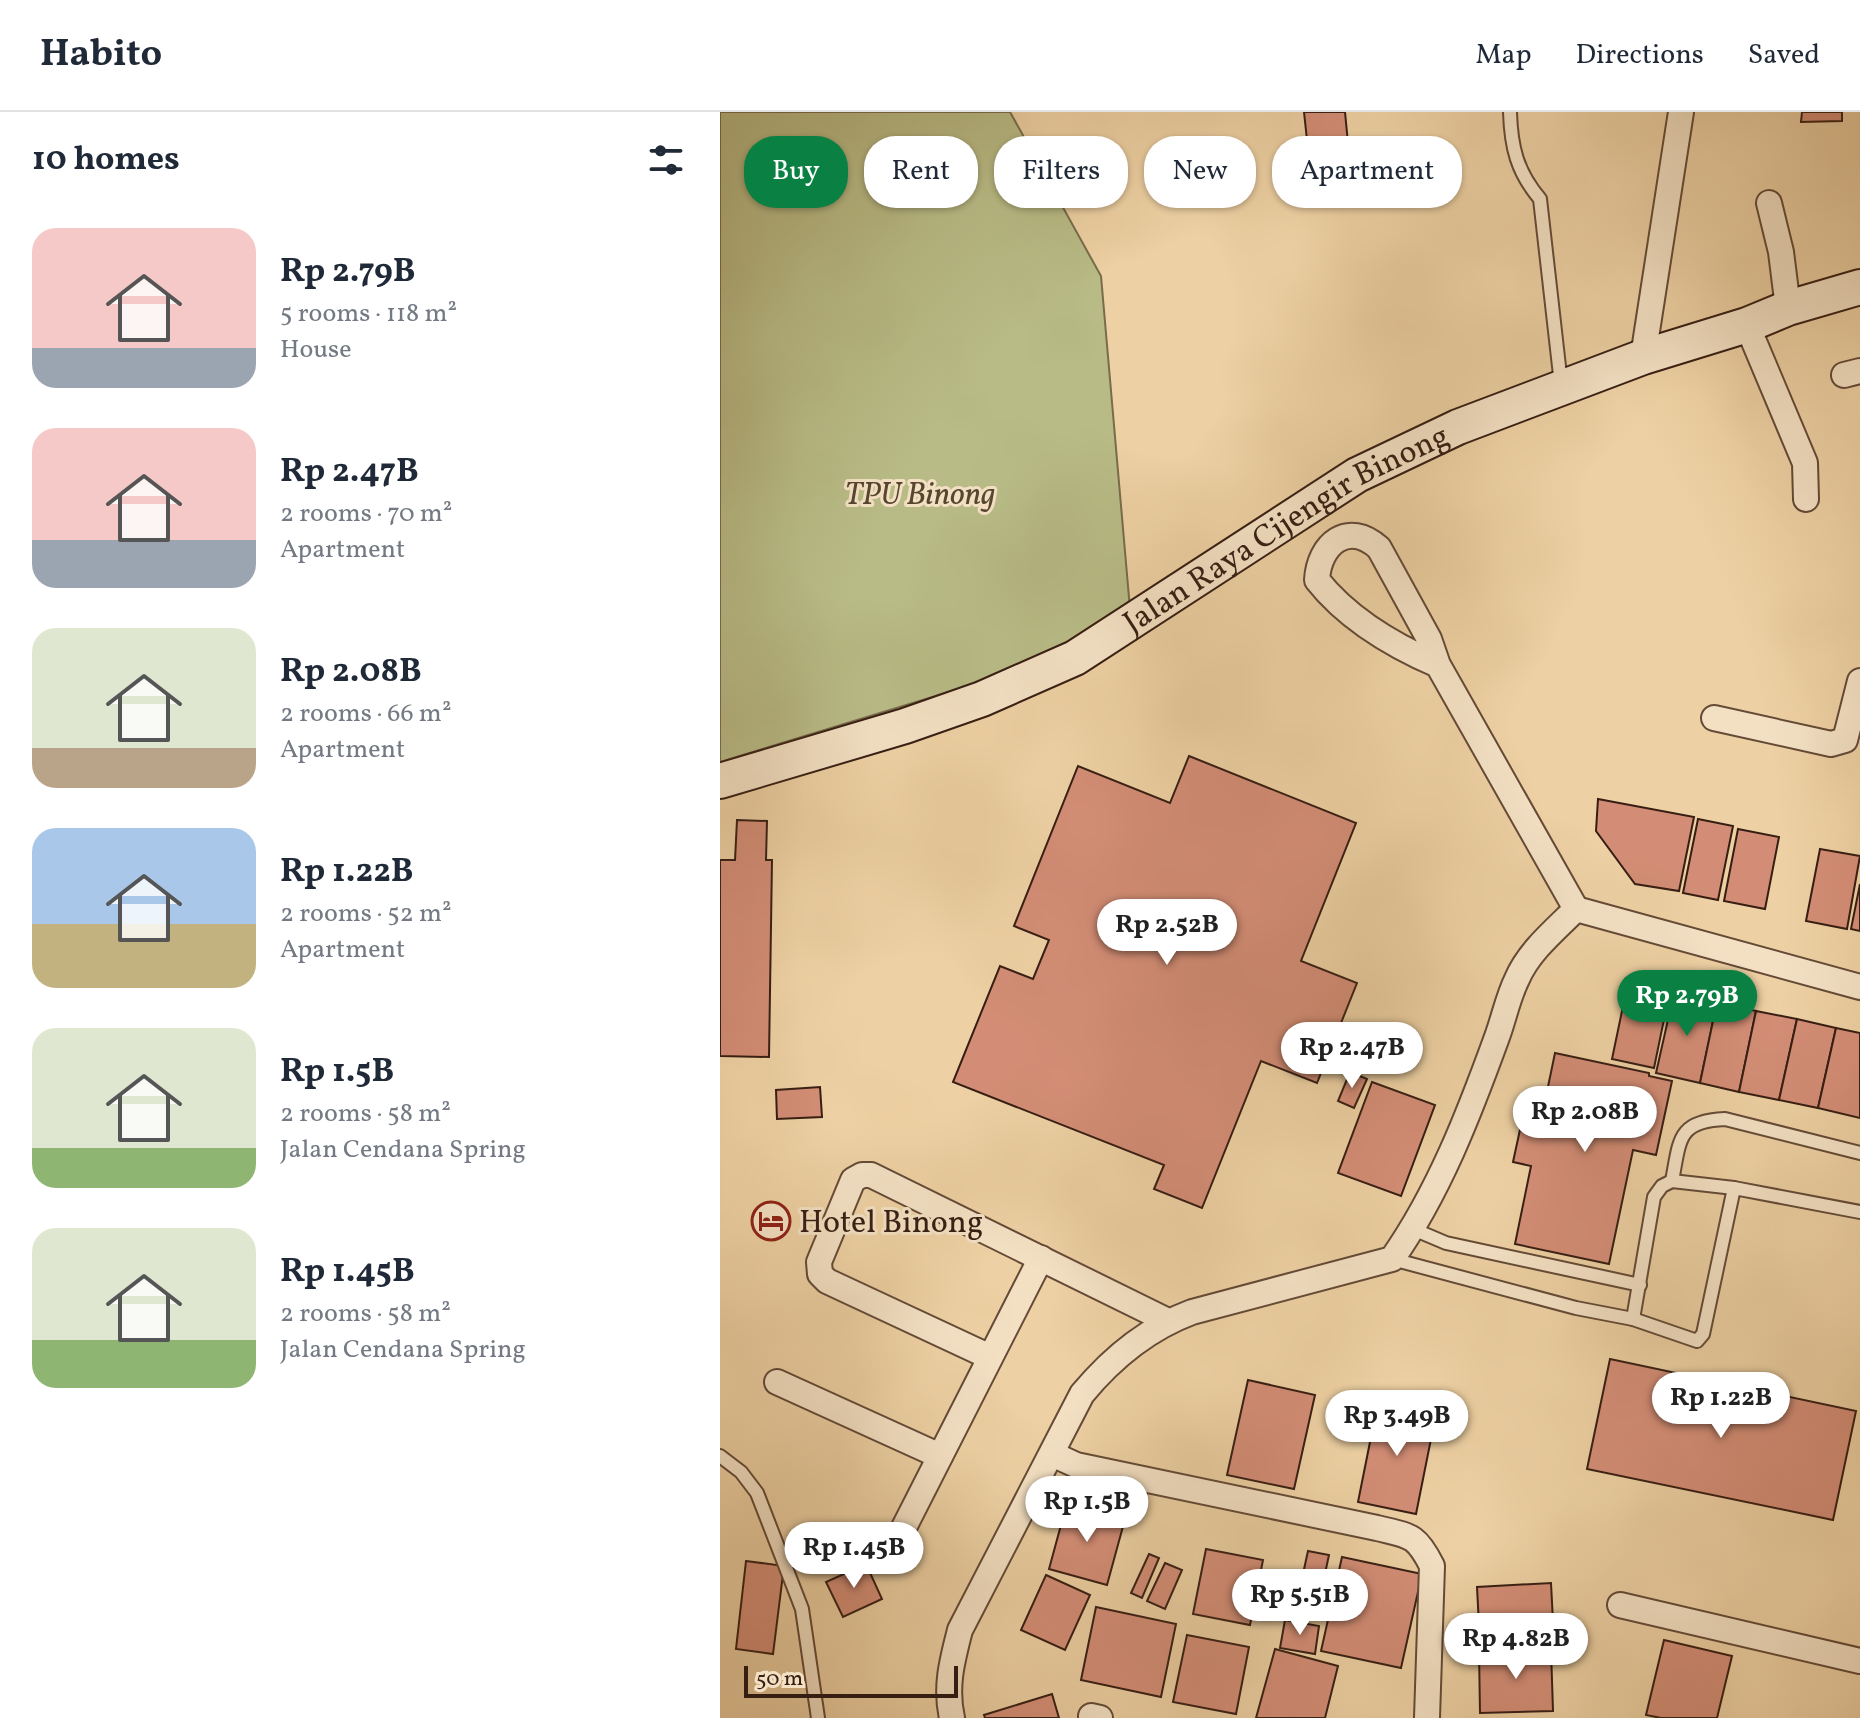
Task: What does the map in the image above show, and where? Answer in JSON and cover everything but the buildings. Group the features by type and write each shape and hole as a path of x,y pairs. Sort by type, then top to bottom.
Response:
{"street":[{"path":"1643,357 1681,112"},
{"path":"1769,203 1781,252 1788,308"},
{"name":"Jalan Raya Cijengir Binong","path":"720,781 905,726 982,699 1075,658 1357,475 1458,427 1643,357 1860,287"},
{"path":"1747,325 1805,463 1806,499"},
{"path":"1438,665 1406,651 1334,601 1325,591 1317,580 1317,567 1320,556 1338,539 1357,535 1368,538 1379,548 1429,639 1438,665 1576,909 1860,987"},
{"path":"1714,718 1831,744 1845,740 1860,681"},
{"path":"952,1718 949,1678 960,1630 1082,1394 1103,1367 1168,1321 1392,1259 1413,1229 1460,1131 1517,979 1532,954 1576,909"},
{"path":"990,1357 827,1281 820,1274 819,1262 853,1180 862,1175 871,1175 1168,1321"},
{"path":"892,1551 1041,1258"},
{"path":"777,1382 940,1456"},
{"path":"1052,1454 1076,1465 1405,1534 1421,1543 1432,1566 1427,1718"},
{"path":"1620,1605 1860,1661"}],"lane":[{"path":"1510,112 1513,154 1527,184 1540,199 1562,386"},
{"path":"1672,1181 1679,1144 1689,1126 1704,1120 1725,1119 1860,1153"},
{"path":"1633,1319 1654,1197 1662,1186 1672,1181 1734,1188 1860,1212"},
{"path":"1392,1259 1576,1308 1633,1319 1697,1341 1734,1188"},
{"path":"1413,1229 1446,1243 1640,1285"},
{"path":"720,1456 741,1472 757,1493 802,1609 818,1718"}],"green space":[{"name":"TPU Binong","path":"720,112 1010,112 1023,136 994,136 994,208 1063,208 1101,276 1130,609 1030,667 720,762"}],"place":[{"name":"Hotel Binong","path":"771,1221"}]}
